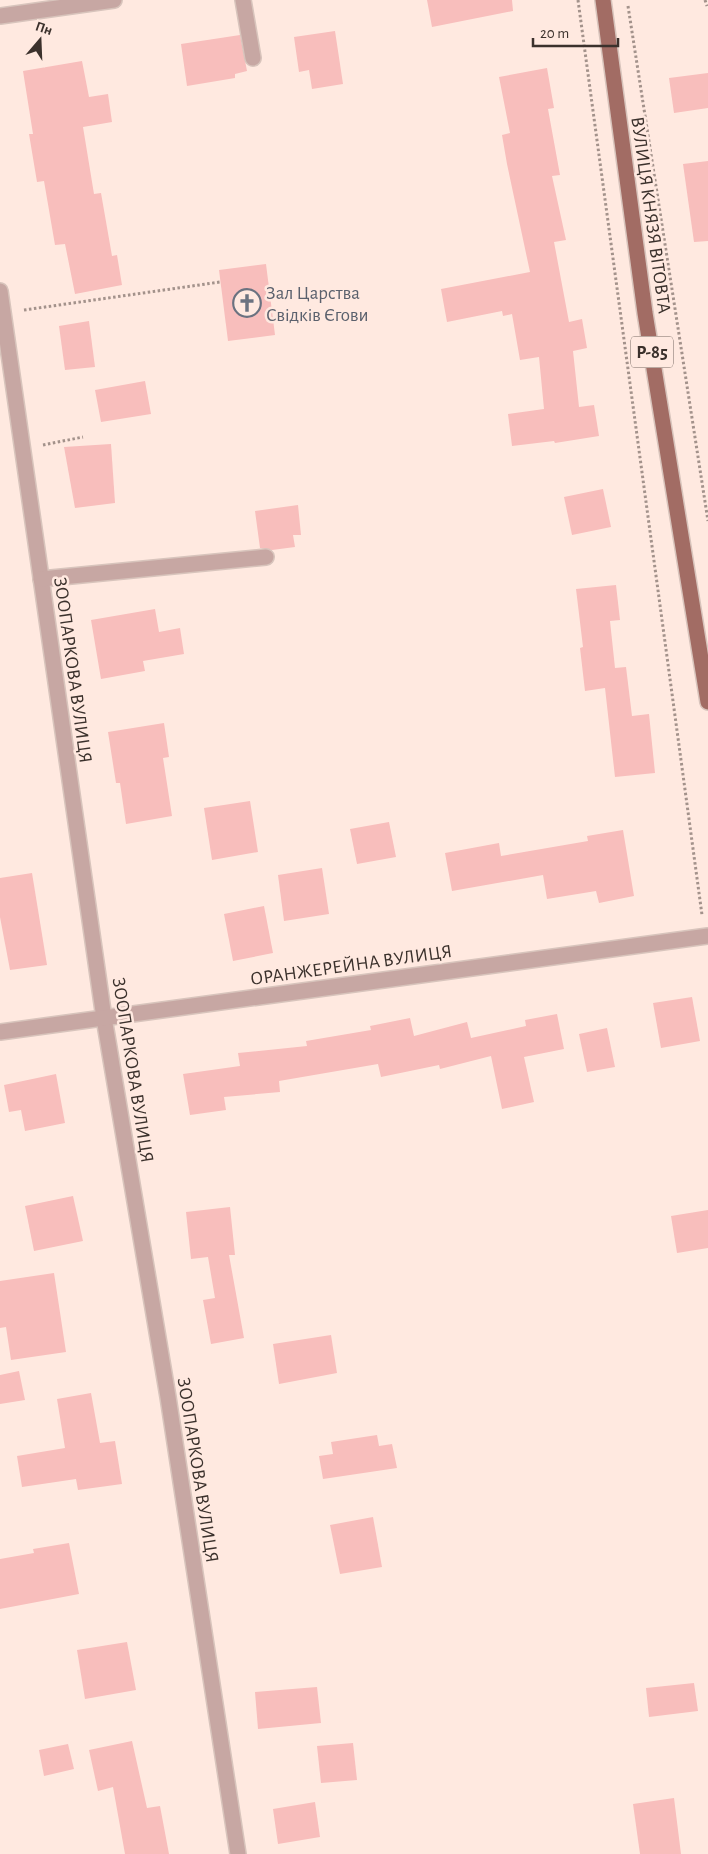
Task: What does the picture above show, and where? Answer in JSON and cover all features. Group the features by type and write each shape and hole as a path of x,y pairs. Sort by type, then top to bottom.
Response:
{"main road":[{"name":"ВУЛИЦЯ КНЯЗЯ ВІТОВТА","path":"603,0 645,314 708,702"}],"street":[{"path":"0,16 114,0"},
{"path":"243,0 253,58"},
{"name":"ЗООПАРКОВА ВУЛИЦЯ","path":"0,291 5,357 23,449 104,1018 168,1397 238,1854"},
{"path":"41,578 266,557"},
{"name":"ОРАНЖЕРЕЙНА ВУЛИЦЯ","path":"0,1032 706,936"}],"path":[{"path":"578,0 706,936"},
{"path":"628,0 708,521"},
{"path":"705,0 707,6"},
{"path":"3,313 220,282"},
{"path":"23,449 83,437"}],"building":[{"path":"427,0 512,0 513,11 432,27"},
{"path":"335,31 343,84 312,89 309,70 299,72 294,37"},
{"path":"240,35 247,71 235,74 235,78 187,86 181,44"},
{"path":"82,61 89,97 108,94 112,122 83,127 94,194 101,193 112,256 117,255 122,285 75,294 65,244 55,245 44,181 37,182 29,134 33,134 23,71"},
{"path":"547,68 554,108 548,109 560,175 552,176 566,240 554,242 569,322 582,319 587,348 573,351 579,407 594,405 599,436 555,443 554,441 512,446 508,414 544,409 539,357 520,360 512,314 503,316 502,311 447,322 441,289 530,272 502,135 510,133 499,77"},
{"path":"708,73 708,108 674,113 669,78"},
{"path":"708,161 708,241 694,242 683,164"},
{"path":"266,264 275,335 228,341 219,270"},
{"path":"89,321 95,367 65,370 59,326"},
{"path":"145,381 151,414 101,422 95,390"},
{"path":"111,444 115,503 75,508 64,447"},
{"path":"603,489 611,527 572,535 564,497"},
{"path":"298,505 301,535 293,535 295,547 272,550 260,548 255,511"},
{"path":"616,585 620,620 610,621 615,668 626,667 632,716 649,714 655,773 615,777 605,688 585,691 580,648 583,647 576,589"},
{"path":"155,609 159,632 180,628 184,654 143,661 145,671 101,679 91,620"},
{"path":"164,723 169,757 163,758 172,816 126,824 120,783 116,783 108,732"},
{"path":"250,801 258,852 212,860 204,808"},
{"path":"389,822 396,857 357,864 350,829"},
{"path":"623,830 634,896 599,903 596,891 547,899 543,875 452,891 445,853 499,843 501,856 588,841 587,836"},
{"path":"322,868 329,914 284,921 278,875"},
{"path":"32,873 47,965 10,970 0,917 0,878"},
{"path":"264,906 273,953 233,961 224,914"},
{"path":"692,997 700,1041 661,1048 653,1003"},
{"path":"557,1014 564,1049 524,1057 534,1102 502,1109 491,1056 440,1069 439,1065 381,1077 378,1064 279,1081 280,1092 224,1097 226,1110 190,1115 183,1074 240,1066 238,1053 307,1046 306,1041 371,1030 370,1026 410,1018 414,1036 467,1022 471,1038 526,1026 525,1020"},
{"path":"607,1028 615,1067 587,1072 579,1034"},
{"path":"56,1074 65,1123 25,1131 21,1110 9,1112 4,1085"},
{"path":"73,1196 83,1241 34,1251 25,1206"},
{"path":"230,1207 235,1255 229,1255 244,1338 211,1344 203,1300 215,1298 208,1257 191,1259 186,1212"},
{"path":"708,1210 708,1248 677,1253 671,1216"},
{"path":"54,1273 66,1352 11,1360 6,1327 0,1328 0,1281"},
{"path":"331,1335 337,1373 279,1384 273,1344"},
{"path":"19,1371 25,1400 0,1404 0,1375"},
{"path":"91,1393 100,1443 115,1441 122,1484 78,1490 76,1479 22,1487 17,1456 65,1448 57,1399"},
{"path":"377,1435 379,1446 392,1444 397,1468 323,1479 319,1456 333,1454 331,1442"},
{"path":"373,1517 382,1567 340,1574 330,1525"},
{"path":"69,1543 79,1594 0,1609 0,1559 34,1553 33,1549"},
{"path":"127,1642 136,1690 85,1699 77,1650"},
{"path":"694,1683 698,1711 649,1717 646,1688"},
{"path":"317,1687 321,1723 258,1729 255,1692"},
{"path":"132,1741 147,1808 160,1806 169,1854 125,1854 113,1787 98,1791 89,1750"},
{"path":"353,1743 357,1780 321,1783 317,1746"},
{"path":"68,1744 74,1769 44,1776 39,1750"},
{"path":"674,1798 681,1854 640,1854 633,1804"},
{"path":"315,1802 320,1837 278,1844 273,1809"}],"place":[{"name":"Зал Царства Свідків Єгови","path":"247,303"}]}
